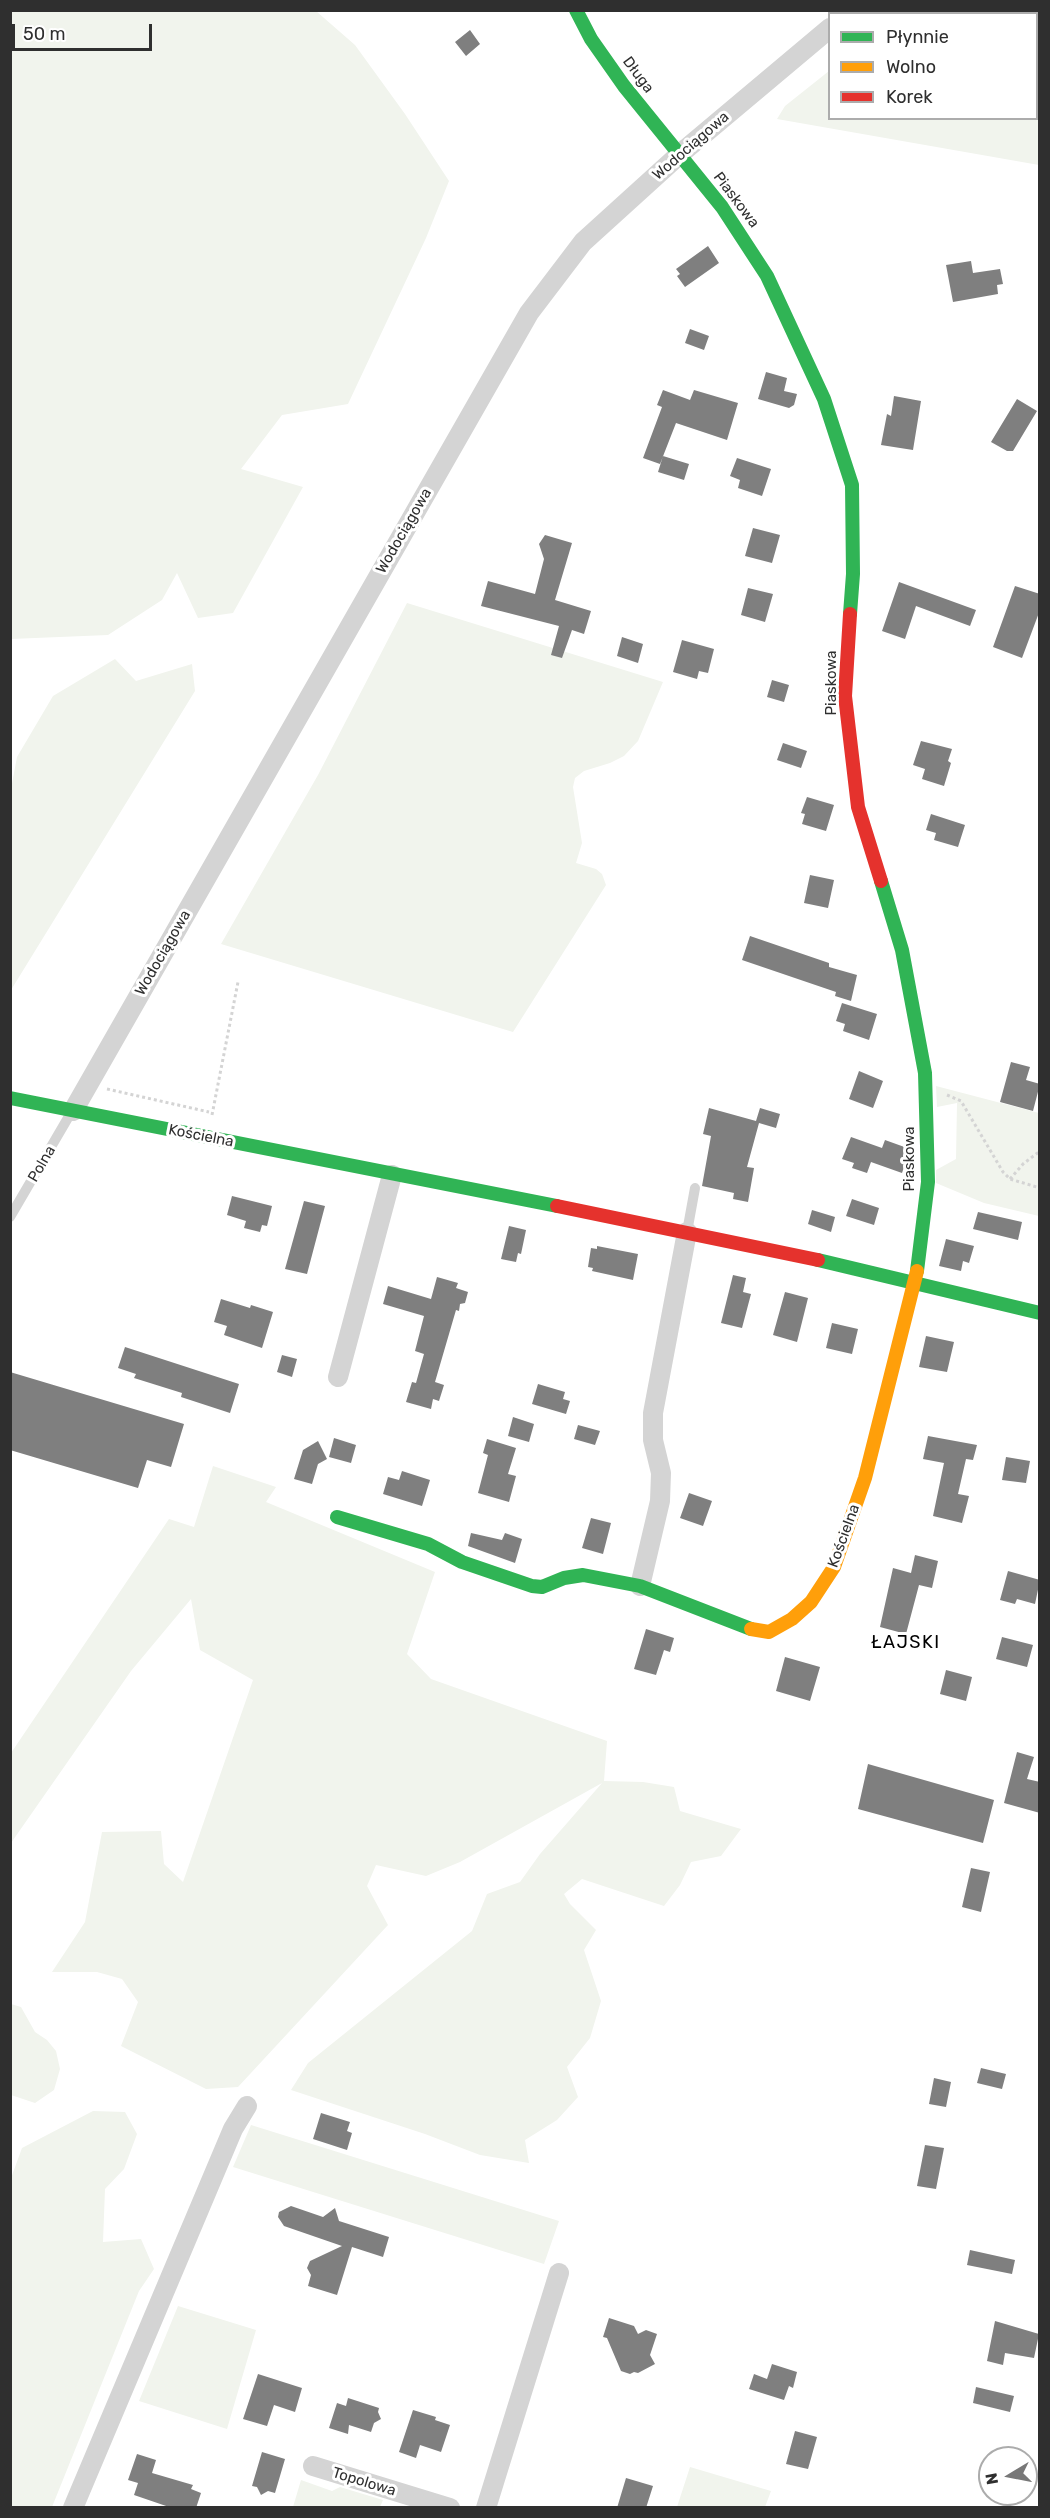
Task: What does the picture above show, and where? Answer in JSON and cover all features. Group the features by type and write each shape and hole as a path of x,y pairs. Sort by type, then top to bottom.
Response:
{"street":[{"name":"Długa","path":"576,10 591,39 624,86 680,154"},
{"name":"Wodociągowa","path":"73,1111 529,313 583,242 680,154 828,30"},
{"name":"Piaskowa","path":"680,154 722,207 767,276 824,399 852,485 853,574 845,696 858,807 902,950 925,1073 928,1182 916,1283"},
{"name":"Kościelna","path":"10,1098 687,1232 1040,1313"},
{"path":"338,1377 392,1175"},
{"path":"640,1587 660,1501 660,1473 653,1440 653,1413 687,1232"},
{"name":"Kościelna","path":"337,1517 428,1544 462,1562 532,1586 542,1587 564,1578 583,1575 640,1587 744,1628 769,1632 792,1619 811,1602 834,1567 864,1478 916,1283"},
{"path":"74,2508 233,2129 247,2106"},
{"path":"486,2508 559,2273"},
{"name":"Topolowa","path":"313,2466 450,2508"}],"lane":[{"name":"Polna","path":"10,1217 73,1111"},
{"path":"687,1232 695,1188"}],"path":[{"path":"208,1138 238,982"},
{"path":"926,1090 936,1091 961,1101 1003,1172 1010,1179 1040,1188"},
{"path":"1010,1179 1040,1151"}],"shaded area":[{"path":"10,11 316,11 355,45 405,114 449,181 426,238 348,404 282,415 241,469 303,487 233,613 198,618 177,573 162,600 108,635 11,639"},
{"path":"1039,11 1039,165 777,119 785,106 828,72 828,120 1038,120 1038,12 906,12"},
{"path":"407,603 663,682 638,741 624,756 584,771 575,778 573,787 582,843 576,863 596,869 602,874 606,885 513,1032 221,944 318,775"},
{"path":"115,659 136,681 192,664 195,691 11,990 10,794 17,757 53,696"},
{"path":"936,1086 1039,1113 1039,1216 984,1203 936,1183 936,1170 956,1159 957,1103 937,1107"},
{"path":"213,1466 276,1487 266,1502 435,1572 407,1654 431,1679 607,1741 604,1781 643,1782 674,1787 680,1811 741,1829 721,1856 691,1862 680,1885 664,1906 582,1879 564,1894 570,1904 596,1930 584,1950 601,2001 590,2038 567,2067 578,2097 557,2120 525,2140 529,2163 480,2155 425,2134 291,2090 308,2063 472,1931 487,1894 520,1882 540,1854 602,1783 460,1862 426,1876 376,1865 367,1886 388,1925 238,2087 206,2089 121,2046 138,2002 122,1979 97,1972 52,1972 85,1922 102,1832 161,1831 164,1864 183,1882 253,1680 200,1650 191,1599 131,1671 11,1843 11,1753 169,1519 194,1527"},
{"path":"11,2004 21,2007 35,2032 47,2040 56,2051 60,2069 54,2090 35,2103 11,2095"},
{"path":"93,2111 125,2112 137,2134 124,2169 105,2189 103,2242 141,2239 154,2269 139,2291 52,2507 11,2507 11,2178 22,2148"},
{"path":"251,2125 559,2221 544,2264 233,2167"},
{"path":"178,2306 256,2330 227,2429 139,2401"},
{"path":"690,2467 771,2491 765,2507 677,2507"},
{"path":"301,2480 332,2491 340,2487 383,2500 380,2507 293,2507"}],"building":[{"path":"470,30 480,44 466,56 455,42"},
{"path":"708,246 719,263 685,287 677,276 680,274 676,269"},
{"path":"971,261 973,273 1000,269 1003,284 997,285 998,294 953,302 946,265"},
{"path":"690,329 709,336 704,350 685,343"},
{"path":"766,372 787,378 784,391 797,394 794,405 789,408 758,399"},
{"path":"663,390 690,400 694,390 738,403 727,440 676,423 660,464 643,458 662,407 657,405"},
{"path":"894,396 921,401 913,450 881,445 887,414 891,416"},
{"path":"1017,399 1037,411 1013,451 1007,451 991,442"},
{"path":"663,456 689,464 684,480 658,472"},
{"path":"737,458 771,469 762,496 738,488 740,480 730,476"},
{"path":"753,528 780,535 772,563 745,556"},
{"path":"545,535 572,543 555,600 591,611 584,634 572,630 562,658 551,655 559,626 481,606 488,581 535,594 544,559 539,544"},
{"path":"899,582 976,610 970,626 916,606 905,639 882,631"},
{"path":"1015,586 1040,594 1040,610 1022,658 993,647"},
{"path":"748,588 773,594 765,622 741,615"},
{"path":"622,637 643,644 638,663 617,656"},
{"path":"682,640 714,649 708,673 699,671 697,679 673,672"},
{"path":"772,680 789,685 784,702 767,697"},
{"path":"921,741 952,749 948,761 951,763 944,786 922,779 925,769 913,765"},
{"path":"783,743 807,751 801,768 777,760"},
{"path":"807,797 834,805 826,831 802,824 805,814 801,813"},
{"path":"931,814 965,825 958,847 934,840 936,833 926,830"},
{"path":"810,875 834,880 828,908 804,903"},
{"path":"750,936 829,963 829,967 857,975 851,1001 835,996 836,992 742,960"},
{"path":"842,1003 877,1014 869,1040 843,1031 845,1024 836,1021"},
{"path":"1011,1062 1030,1067 1026,1080 1040,1084 1033,1111 1000,1102"},
{"path":"859,1071 883,1081 873,1108 849,1099"},
{"path":"709,1108 756,1121 760,1108 780,1114 776,1128 759,1123 747,1167 754,1168 748,1202 733,1199 734,1193 702,1186 711,1136 703,1134"},
{"path":"851,1137 882,1148 885,1140 910,1149 902,1173 871,1162 867,1173 852,1168 854,1163 842,1159"},
{"path":"232,1196 272,1206 267,1226 262,1225 260,1232 244,1228 246,1221 227,1215"},
{"path":"852,1199 879,1208 874,1225 846,1216"},
{"path":"304,1201 325,1206 307,1274 285,1269"},
{"path":"812,1210 835,1217 831,1232 808,1224"},
{"path":"978,1212 1022,1222 1018,1240 973,1229"},
{"path":"509,1226 526,1230 521,1254 518,1253 516,1262 501,1259"},
{"path":"946,1239 974,1246 969,1263 963,1261 961,1271 939,1266"},
{"path":"597,1246 638,1254 633,1280 592,1271 593,1268 588,1267 591,1248 597,1249"},
{"path":"733,1275 746,1278 743,1292 751,1294 742,1328 721,1323"},
{"path":"437,1277 458,1283 456,1288 468,1292 465,1303 460,1304 459,1311 456,1310 435,1382 444,1385 439,1401 433,1399 431,1409 406,1402 412,1382 416,1383 424,1354 415,1351 424,1316 383,1304 388,1286 431,1299"},
{"path":"785,1292 808,1298 797,1342 773,1335"},
{"path":"221,1299 273,1312 262,1348 224,1335 227,1326 214,1322"},
{"path":"832,1323 858,1329 852,1354 826,1348"},
{"path":"926,1336 954,1342 947,1372 919,1367"},
{"path":"125,1347 239,1384 230,1413 181,1397 182,1393 134,1378 136,1374 118,1368"},
{"path":"282,1355 297,1359 292,1377 277,1372"},
{"path":"10,1372 184,1424 171,1467 147,1460 138,1488 10,1450"},
{"path":"538,1384 565,1392 563,1399 570,1401 566,1414 532,1404"},
{"path":"513,1417 534,1424 529,1442 508,1436"},
{"path":"578,1425 600,1431 595,1445 574,1439"},
{"path":"928,1436 977,1445 973,1460 966,1459 958,1494 969,1496 962,1523 933,1516 944,1463 923,1459"},
{"path":"334,1438 356,1445 351,1463 329,1457"},
{"path":"487,1439 516,1448 508,1474 516,1476 509,1502 478,1493 488,1455 483,1453"},
{"path":"318,1441 327,1459 318,1464 312,1484 294,1479 303,1450"},
{"path":"1006,1457 1030,1461 1026,1483 1002,1480"},
{"path":"402,1471 430,1480 422,1506 383,1494 388,1477 399,1480"},
{"path":"689,1493 712,1501 703,1526 680,1518"},
{"path":"591,1518 611,1523 603,1554 582,1548"},
{"path":"471,1533 502,1540 505,1533 522,1539 515,1563 468,1546"},
{"path":"915,1555 938,1561 932,1588 919,1585 906,1634 880,1627 893,1568 911,1573"},
{"path":"1008,1571 1040,1580 1035,1604 1017,1599 1015,1604 1000,1600"},
{"path":"646,1629 674,1638 670,1652 664,1650 656,1675 634,1669"},
{"path":"1002,1637 1033,1645 1027,1667 996,1659"},
{"path":"785,1657 820,1667 810,1701 776,1691"},
{"path":"946,1670 972,1677 966,1701 940,1694"},
{"path":"1017,1752 1034,1757 1027,1779 1040,1782 1040,1813 1004,1803"},
{"path":"868,1764 994,1800 983,1843 858,1809"},
{"path":"971,1868 990,1872 981,1912 962,1907"},
{"path":"981,2068 1006,2074 1002,2089 977,2083"},
{"path":"934,2078 951,2082 946,2107 929,2104"},
{"path":"321,2113 350,2122 347,2131 352,2133 347,2150 313,2139"},
{"path":"925,2145 944,2148 936,2189 917,2186"},
{"path":"291,2206 323,2217 335,2208 339,2221 389,2237 383,2257 352,2247 337,2295 308,2286 311,2275 307,2268 310,2261 342,2246 284,2226 278,2217 279,2212"},
{"path":"970,2250 1015,2260 1012,2274 967,2265"},
{"path":"609,2318 634,2326 638,2334 646,2330 657,2334 650,2355 655,2364 638,2373 630,2374 621,2371 607,2338 603,2337"},
{"path":"995,2321 1039,2334 1034,2358 1005,2353 1003,2365 987,2361"},
{"path":"772,2364 797,2372 793,2388 789,2386 784,2400 749,2389 754,2374 767,2379"},
{"path":"258,2374 302,2388 295,2412 274,2405 267,2426 243,2419"},
{"path":"976,2387 1014,2396 1010,2412 973,2403"},
{"path":"348,2398 379,2408 381,2419 374,2423 371,2432 349,2425 348,2434 329,2428 337,2403 346,2406"},
{"path":"413,2410 436,2417 435,2420 450,2425 441,2452 420,2445 416,2458 399,2452"},
{"path":"795,2431 817,2437 808,2469 786,2464"},
{"path":"262,2452 285,2459 275,2493 268,2491 261,2495 257,2487 252,2486"},
{"path":"137,2454 156,2460 152,2473 193,2485 191,2489 201,2493 196,2508 172,2508 134,2495 138,2483 128,2480"},
{"path":"626,2478 653,2486 646,2508 617,2508"}],"traffic: fast":[{"path":"576,10 591,39 624,86 722,207 767,276 824,399 852,485 853,574 850,614"},
{"path":"881,881 902,950 925,1073 928,1182 917,1271"},
{"path":"10,1098 557,1206"},
{"path":"818,1260 1040,1313"},
{"path":"337,1517 428,1544 462,1562 532,1586 542,1587 564,1578 583,1575 640,1586 751,1629"}],"traffic: slow":[{"path":"751,1629 769,1632 792,1619 811,1602 834,1567 865,1478 917,1271"}],"traffic: jam":[{"path":"850,614 845,696 858,807 881,881"},
{"path":"557,1206 818,1260"}],"district":[{"name":"ŁAJSKI","path":"906,1643"}]}
